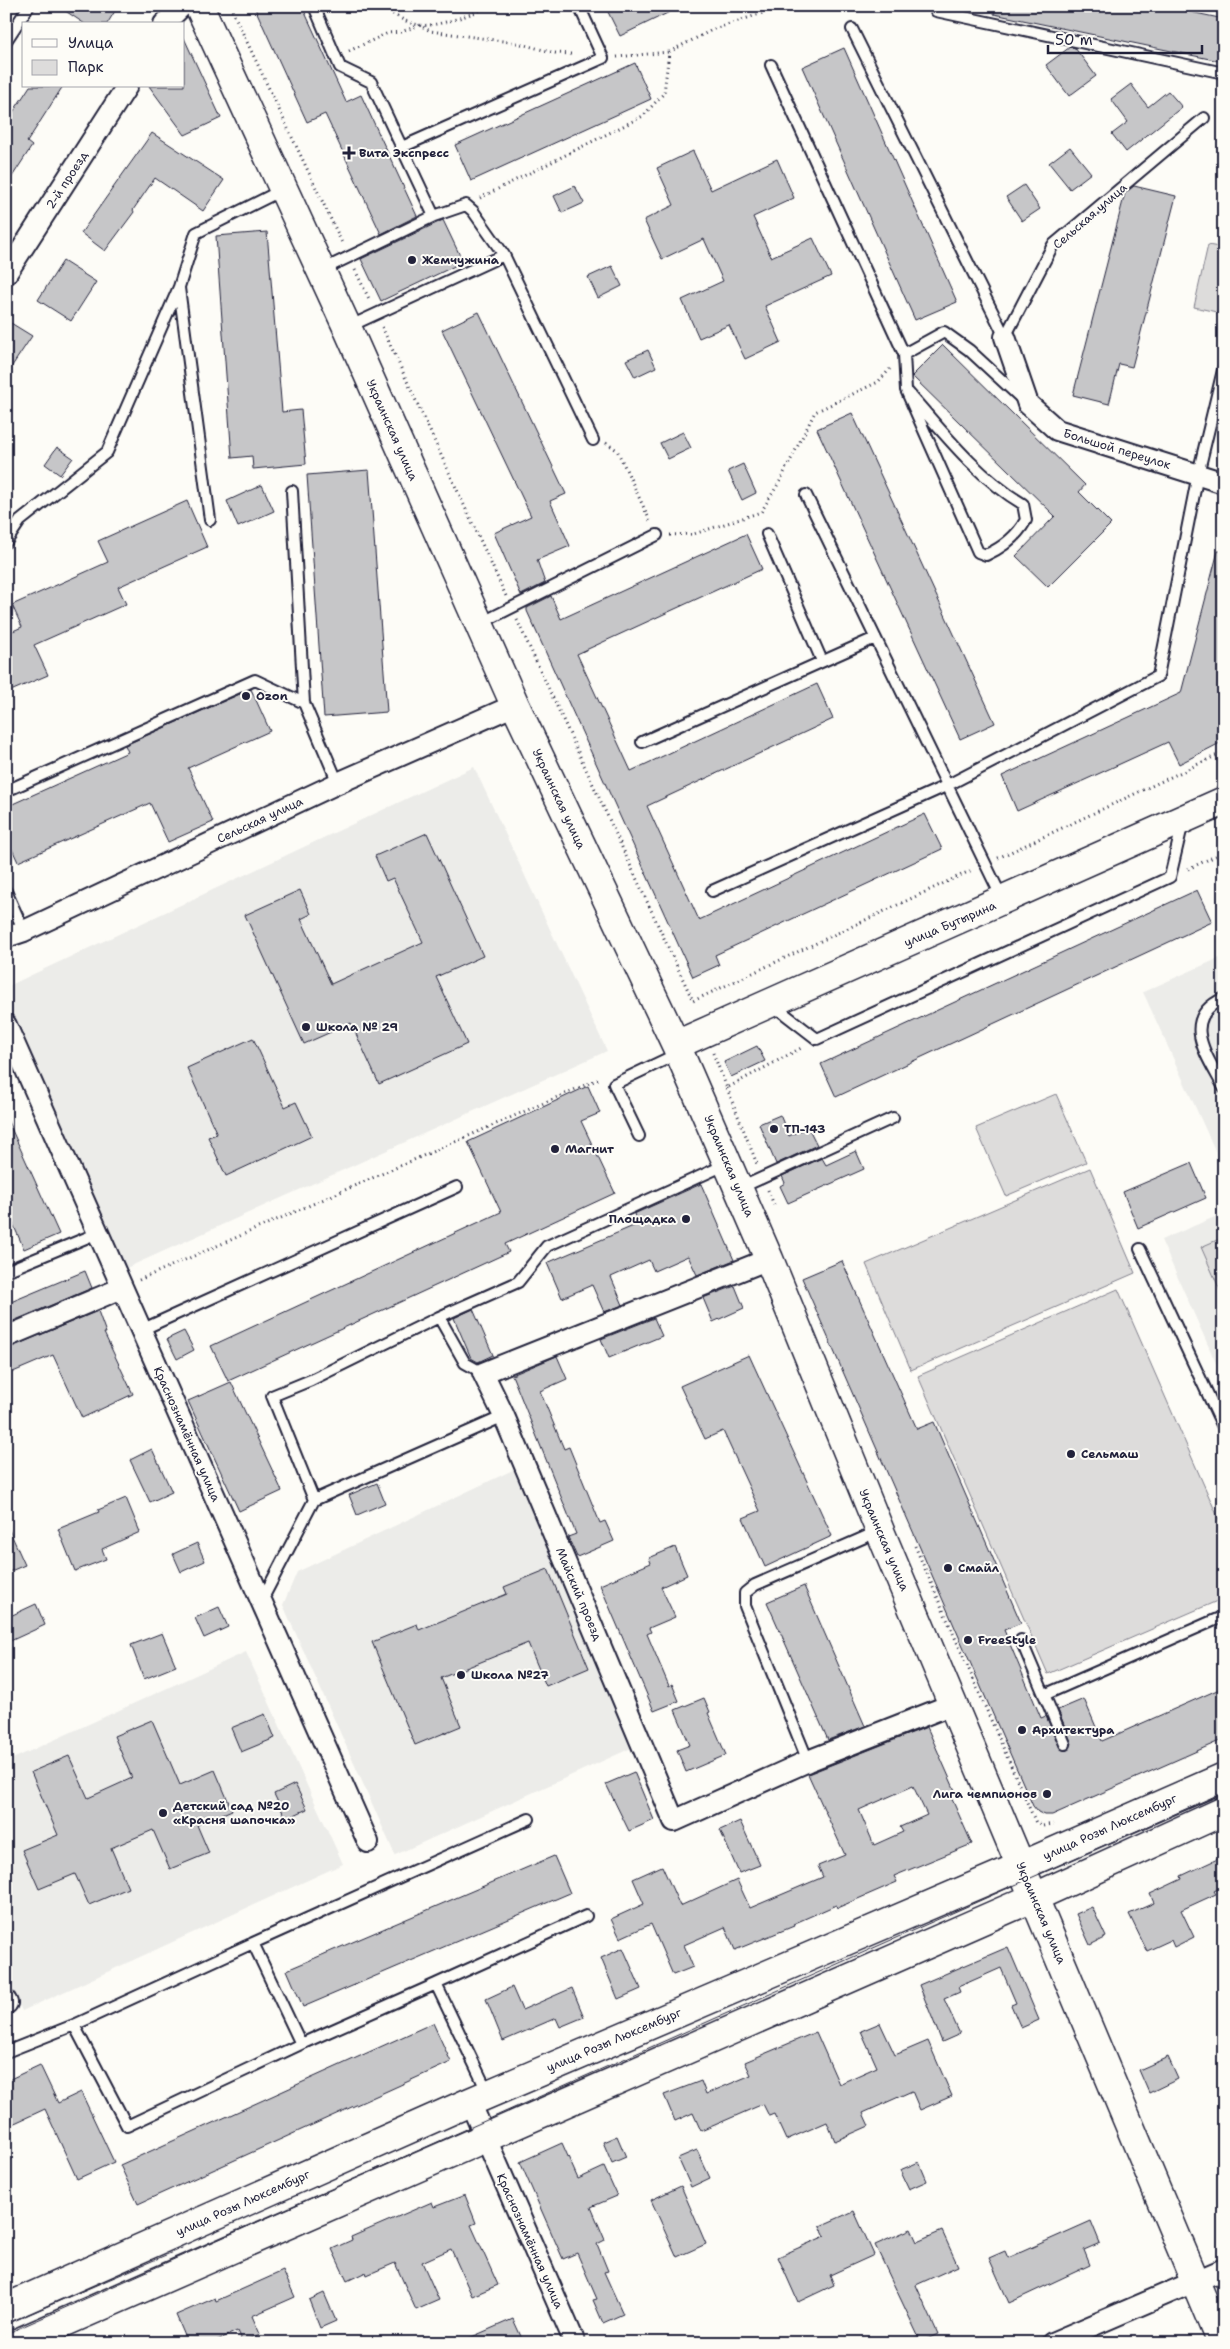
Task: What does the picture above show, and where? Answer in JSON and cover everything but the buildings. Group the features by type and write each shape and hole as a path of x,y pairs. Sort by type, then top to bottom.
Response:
{"street":[{"path":"166,22 182,6"},
{"name":"Украинская улица","path":"199,6 347,327 515,705 678,1049 728,1164 751,1183 769,1259 880,1531 1221,2343"},
{"name":"2-й проезд","path":"6,274 126,88"},
{"name":"Большой переулок","path":"1006,337 1028,404 1057,430 1198,474 1224,484"},
{"name":"Сельская улица","path":"15,934 338,783 515,705"},
{"name":"улица Бутырина","path":"678,1049 705,1032 770,1002 1003,901 1224,801"},
{"name":"Краснознамённая улица","path":"6,1025 368,1842"},
{"path":"483,1372 769,1259"},
{"path":"6,1337 122,1288"},
{"name":"Майский проезд","path":"483,1372 504,1416 674,1821 808,1761 953,1704"},
{"name":"улица Розы Люксембург","path":"6,2308 479,2098 1022,1866 1224,1777"},
{"path":"17,2343 486,2139 1035,1897 1224,1811"},
{"name":"Краснознамённая улица","path":"479,2098 486,2139 575,2343"},
{"path":"1052,2343 1224,2269"}],"lane":[{"path":"6,41 11,25 29,6"},
{"path":"314,6 340,66 371,82 434,216"},
{"path":"402,147 603,58 580,6"},
{"path":"936,11 1224,73"},
{"path":"852,30 1006,337"},
{"path":"771,65 904,354 906,390 978,552 986,556 998,550 1020,530 1026,520 1023,504 1010,496 971,461 906,390"},
{"name":"Сельская улица","path":"1006,337 1053,246 1204,118"},
{"path":"6,542 20,521 107,452 179,287 196,233 284,190"},
{"path":"321,270 434,216 466,205 474,211 504,255 593,440"},
{"path":"347,327 504,255"},
{"path":"179,287 210,520"},
{"path":"904,354 944,332 969,350 1028,404"},
{"path":"712,891 948,785 1158,676 1198,474 1224,366"},
{"path":"292,491 304,703 338,783"},
{"path":"806,496 1003,901"},
{"path":"768,534 822,661"},
{"path":"478,624 657,536"},
{"path":"642,742 875,638"},
{"path":"6,791 255,680 304,703"},
{"path":"770,1002 817,1039 1170,877 1184,819"},
{"path":"6,891 15,934"},
{"path":"1224,998 1206,1009 1201,1018 1199,1029 1203,1048 1224,1088"},
{"path":"639,1136 614,1084 678,1049"},
{"path":"751,1183 893,1118"},
{"path":"314,1500 272,1396 518,1282 547,1246 728,1164"},
{"path":"141,1330 457,1187"},
{"path":"6,1271 98,1233"},
{"path":"1140,1249 1224,1430"},
{"path":"440,1317 465,1363 483,1372"},
{"path":"261,1602 314,1500 504,1416"},
{"path":"808,1761 745,1606 746,1593 755,1585 880,1531"},
{"path":"1044,1695 1224,1616"},
{"path":"1021,1640 1065,1744"},
{"path":"6,2052 74,2025 529,1819"},
{"path":"74,2025 127,2126 301,2044 586,1916"},
{"path":"253,1943 301,2044"},
{"path":"436,1984 479,2098"}],"path":[{"path":"230,6 376,314 693,1002 727,1088 751,1183 777,1213"},
{"path":"380,6 404,20 430,31 517,43 555,53 594,54 603,58 669,52 714,29 784,6"},
{"path":"337,58 388,33 401,32 439,23 491,6"},
{"path":"466,205 643,116 664,93 669,52"},
{"path":"593,440 596,443 606,443 617,450 657,536 694,534 761,512 780,481 815,412 878,382 904,354"},
{"path":"693,1002 1224,752"},
{"path":"1170,877 1224,852"},
{"path":"727,1088 817,1039"},
{"path":"122,1288 604,1077"},
{"path":"914,1545 1036,1823 1043,1826 1060,1821"}],"shaded area":[{"name":"Школа № 29","path":"474,767 607,1051 122,1270 6,1004 6,987"},
{"path":"1224,956 1224,1170 1143,992"},
{"path":"1224,1213 1224,1381 1161,1240"},
{"name":"Школа №27","path":"515,1469 638,1745 395,1855 283,1605 297,1572"},
{"name":"Детский сад №20 «Красня шапочка»","path":"246,1652 343,1864 22,2011 6,1976 6,1762"}],"green space":[{"path":"1208,245 1224,248 1224,302 1221,313 1194,307"},
{"path":"1056,1094 1086,1162 1006,1196 976,1128"},
{"path":"1090,1168 1135,1273 911,1370 866,1264"},
{"path":"1224,1237 1224,1299 1201,1247"},
{"name":"Сельмаш","path":"1118,1289 1224,1531 1224,1598 1048,1674 918,1376"}],"tram line":[{"path":"6,2334 1224,1792"},
{"path":"6,2324 182,2248"}],"place":[{"name":"Вита Экспресс","path":"349,153"},
{"name":"Жемчужина","path":"412,260"},
{"name":"Ozon","path":"246,696"},
{"name":"Школа № 29","path":"306,1027"},
{"name":"ТП-143","path":"774,1129"},
{"name":"Магнит","path":"555,1149"},
{"name":"Площадка","path":"686,1219"},
{"name":"Сельмаш","path":"1071,1454"},
{"name":"Смайл","path":"948,1568"},
{"name":"FreeStyle","path":"968,1640"},
{"name":"Школа №27","path":"461,1675"},
{"name":"Архитектура","path":"1022,1730"},
{"name":"Лига чемпионов","path":"1047,1794"},
{"name":"Детский сад №20 «Красня шапочка»","path":"163,1813"}]}
